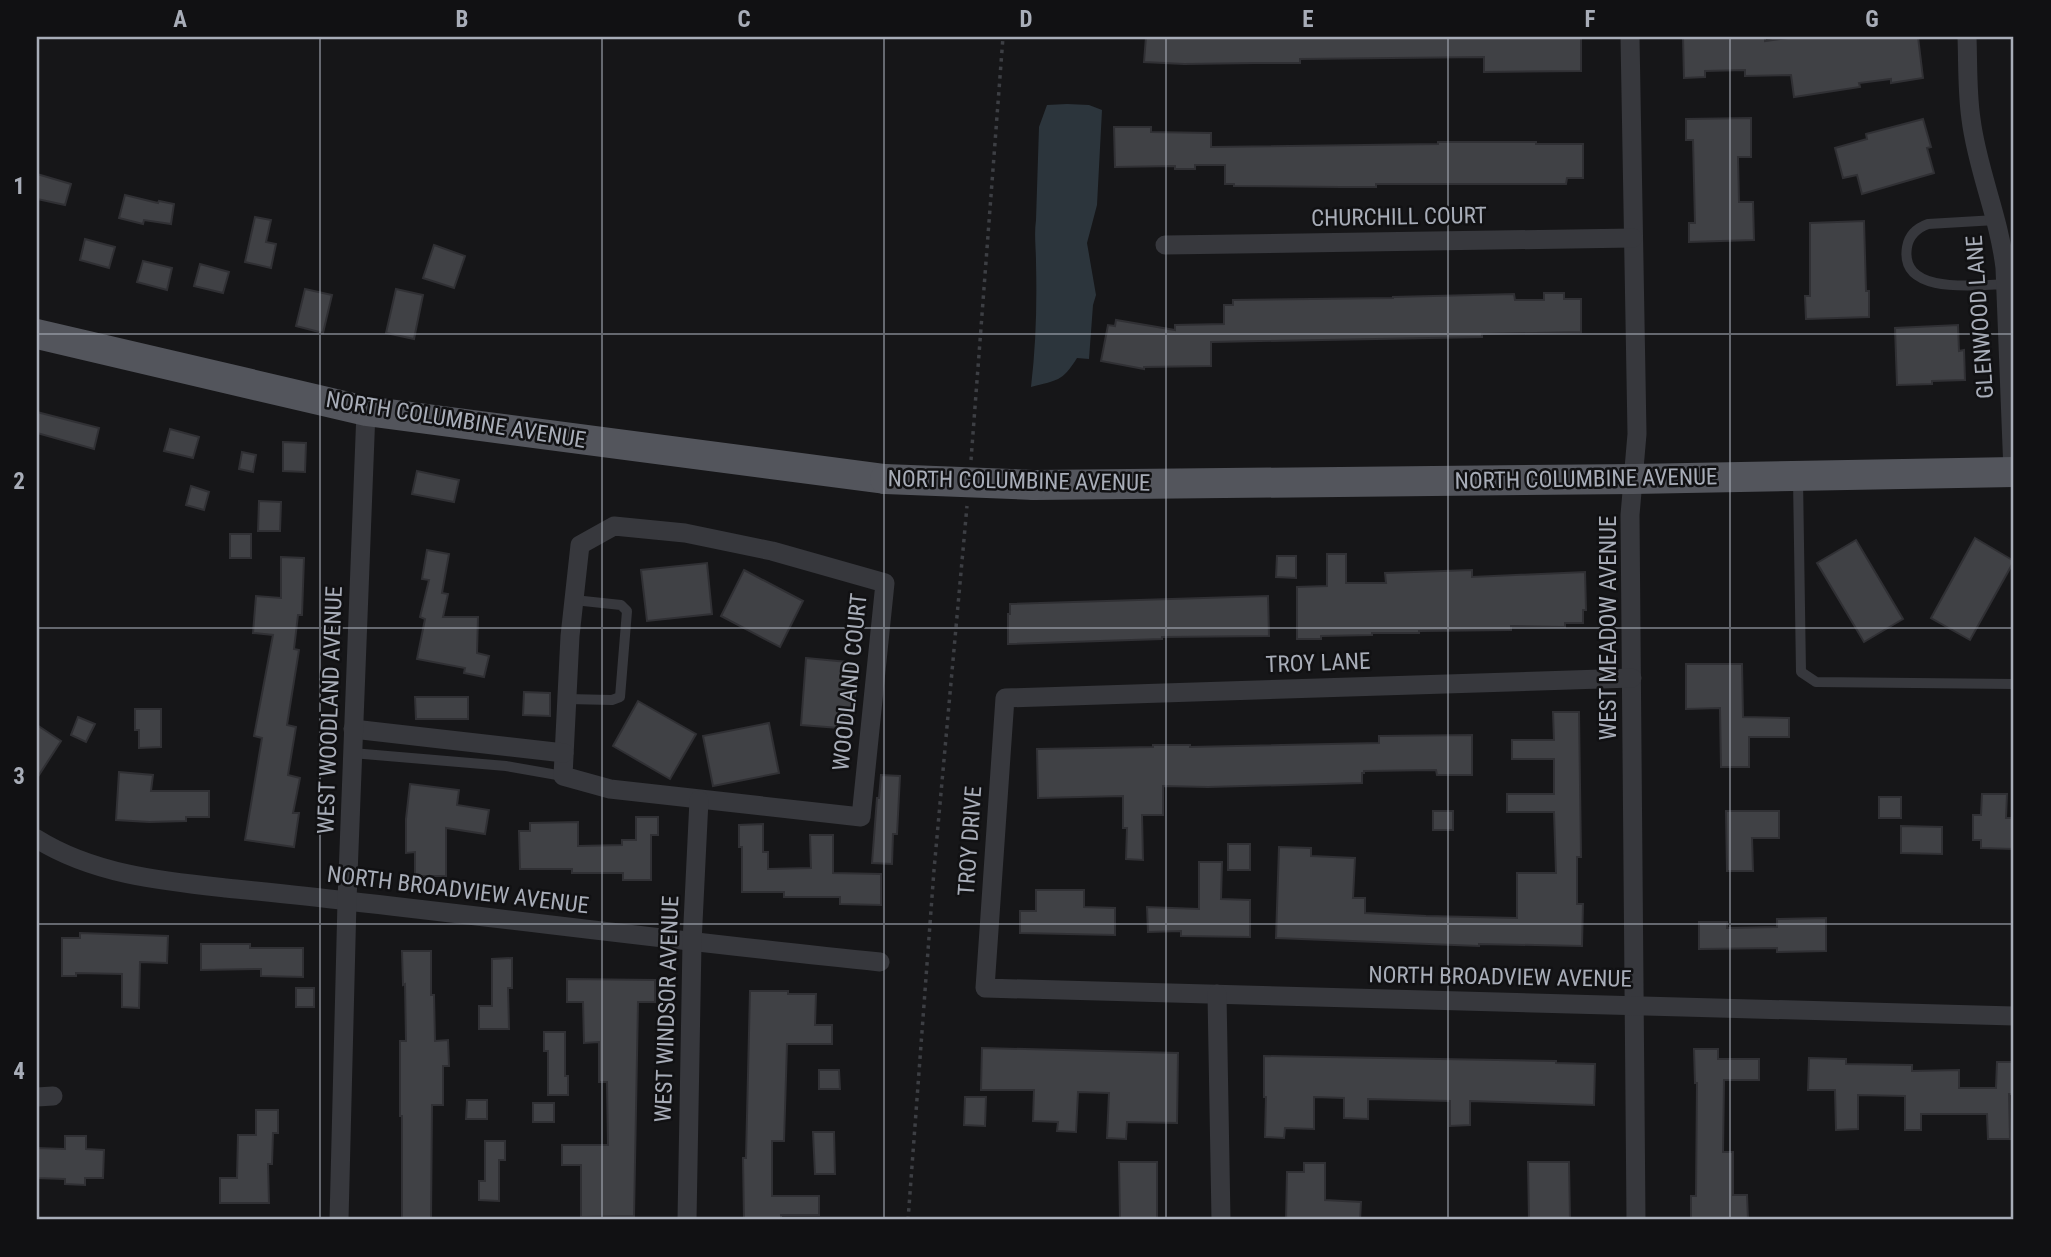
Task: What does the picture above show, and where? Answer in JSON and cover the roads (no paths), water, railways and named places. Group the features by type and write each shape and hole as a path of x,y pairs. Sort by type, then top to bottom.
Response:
{"main road":[{"name":"NORTH COLUMBINE AVENUE","path":"37,334 366,411 885,479 1034,485 1634,480 2013,472"}],"street":[{"name":"WEST MEADOW AVENUE","path":"1630,37 1637,434 1630,515 1636,1220"},
{"name":"GLENWOOD LANE","path":"1968,37 1971,120 2002,240 2013,472"},
{"name":"CHURCHILL COURT","path":"1165,245 1633,237"},
{"name":"WEST WOODLAND AVENUE","path":"339,1220 347,901 366,411"},
{"name":"WOODLAND COURT","path":"614,526 685,533 772,551 885,583 861,817 610,789 563,776 567,699 570,636 580,545 614,526"},
{"name":"TROY LANE","path":"1005,698 1632,678"},
{"name":"TROY DRIVE","path":"985,988 1005,698"},
{"path":"353,729 565,753"},
{"name":"WEST WINDSOR AVENUE","path":"687,1220 692,943 699,800"},
{"name":"NORTH BROADVIEW AVENUE","path":"37,839 102,867 173,883 880,962"},
{"name":"NORTH BROADVIEW AVENUE","path":"985,988 2014,1016"},
{"path":"1217,994 1220,1220"}],"lane":[{"path":"1997,220 1928,224 1913,233 1906,257 1913,272 1927,281 1949,285 2006,284"},
{"path":"1798,476 1801,671 1816,682 2014,684"},
{"path":"567,699 612,701 620,697 627,611 621,604 574,600"},
{"path":"352,753 506,766 563,776"}]}
